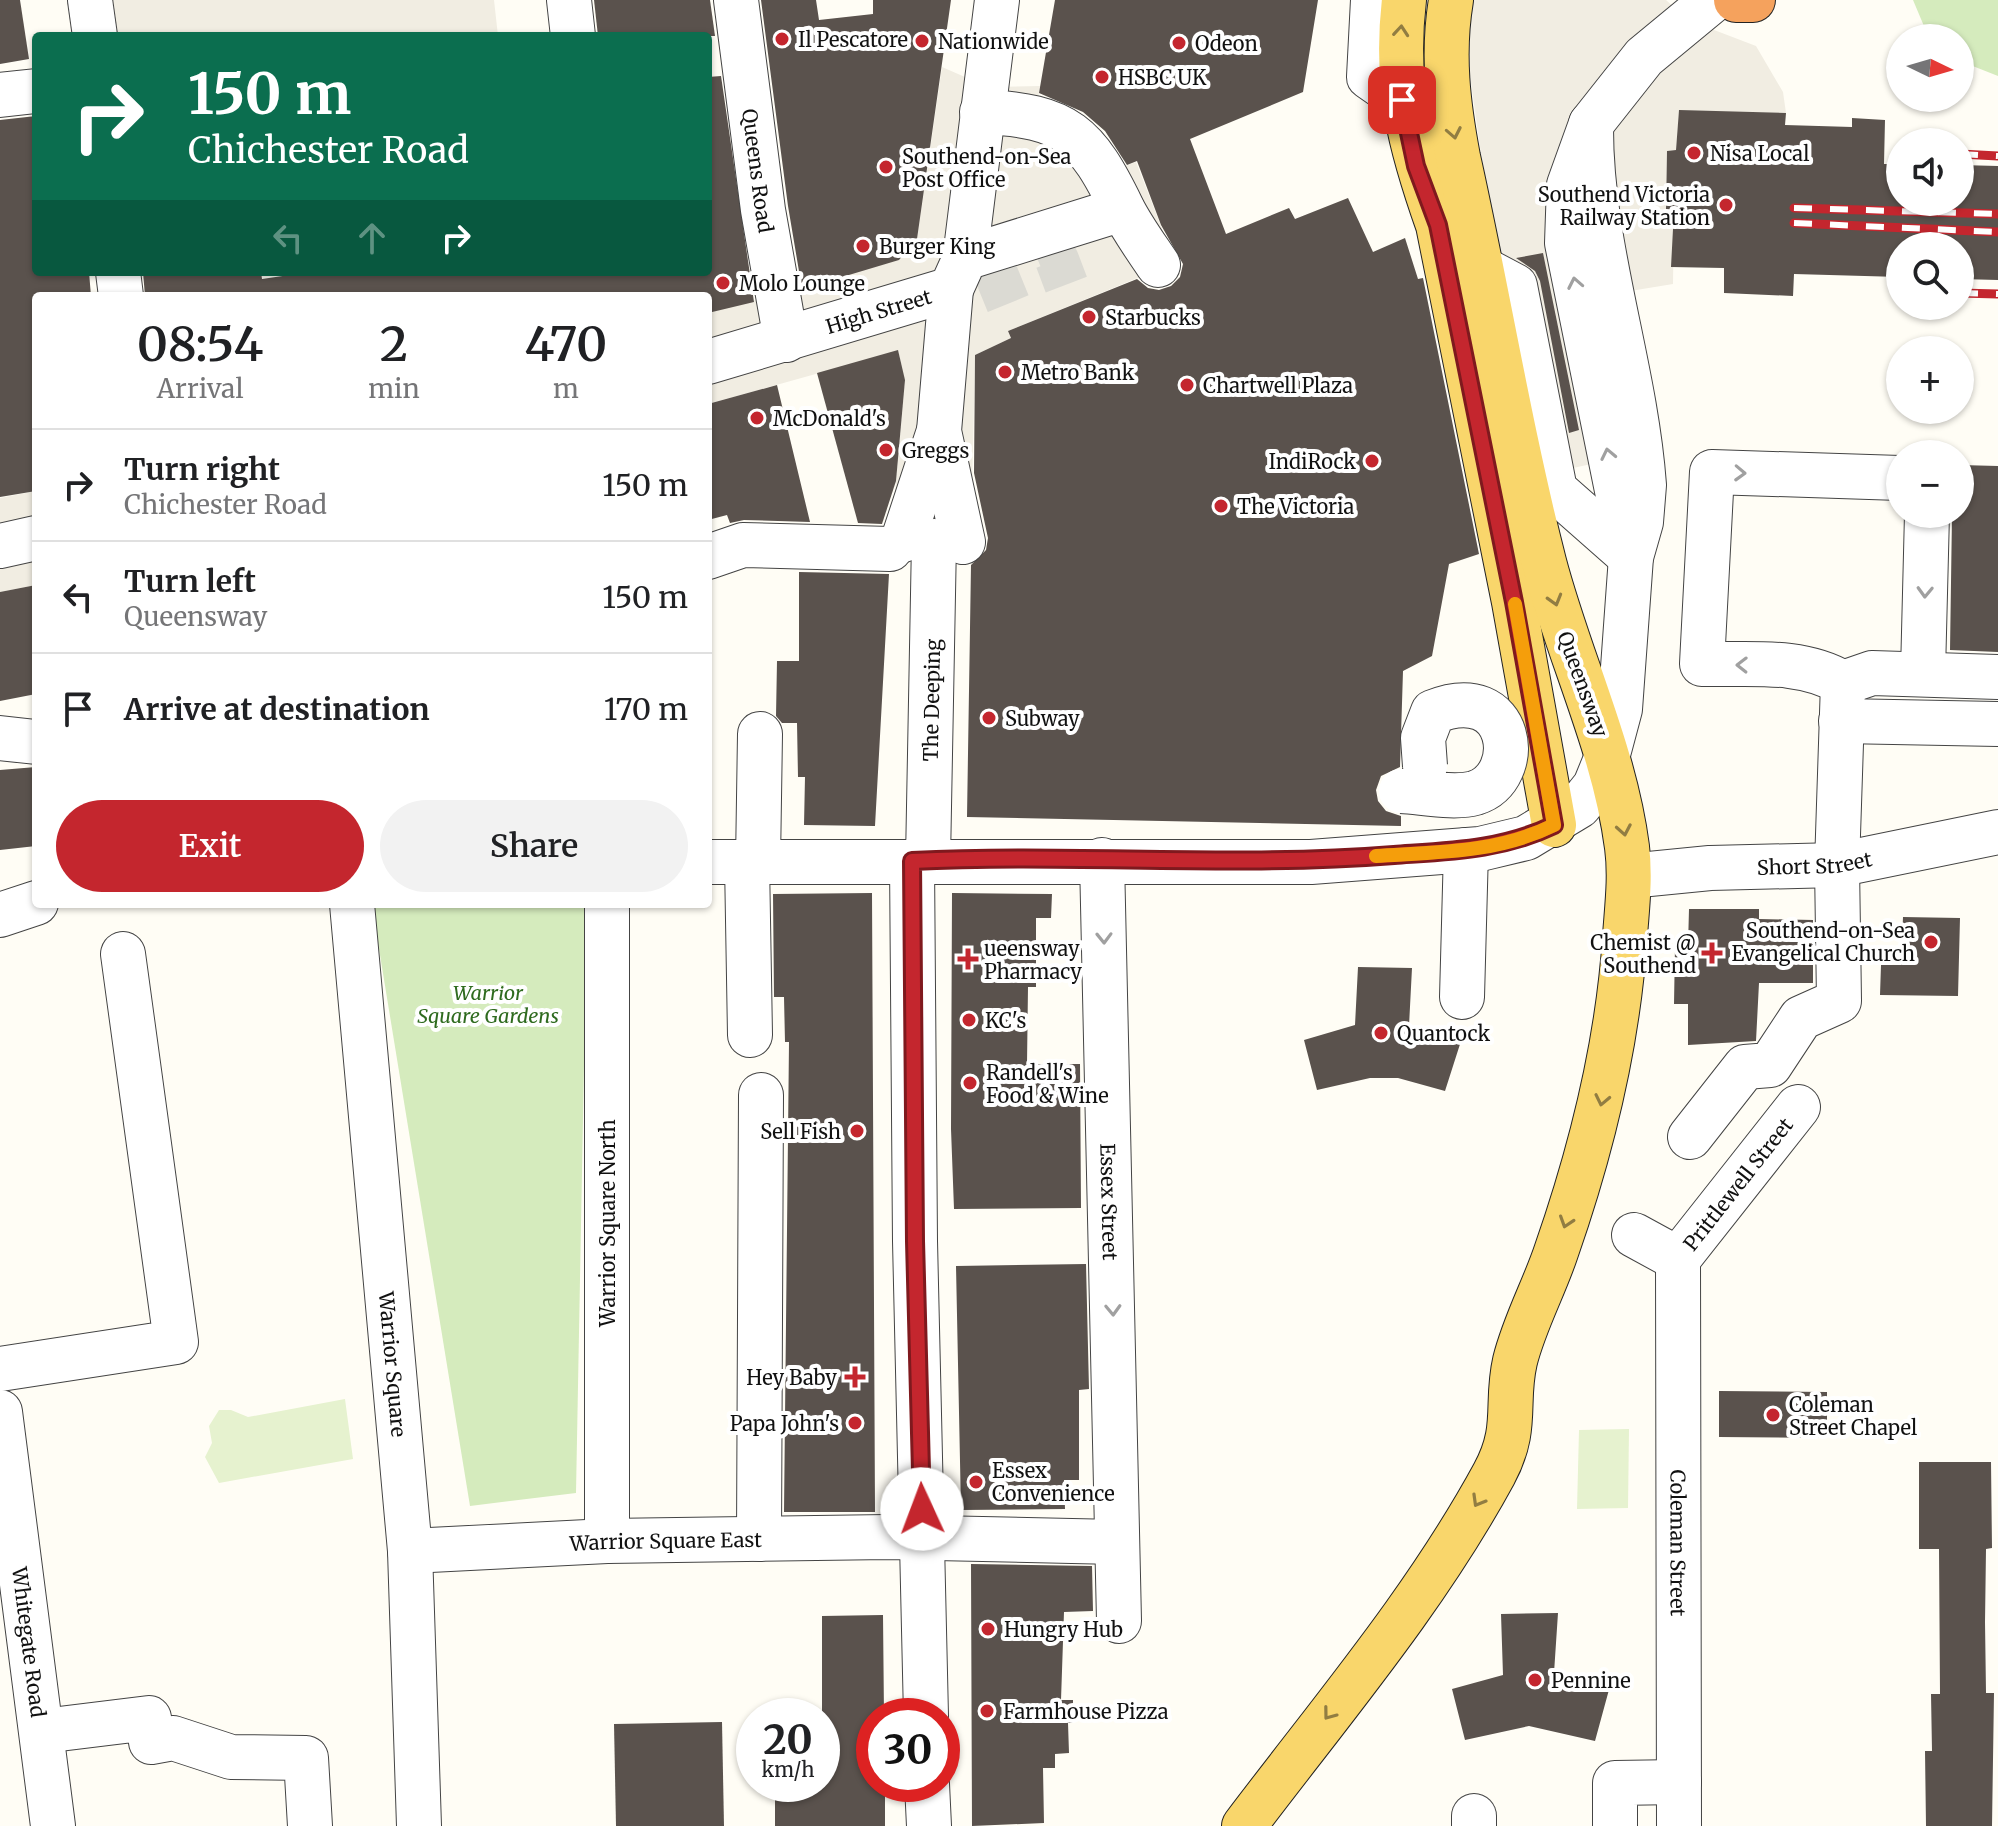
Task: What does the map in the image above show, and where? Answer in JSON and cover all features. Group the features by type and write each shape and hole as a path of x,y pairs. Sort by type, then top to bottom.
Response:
{"highway":[{"path":"1736,0 1753,0"}],"main road":[{"path":"1404,0 1399,39 1402,100 1416,166 1438,225 1514,602 1554,825"},
{"name":"Queensway","path":"1244,1826 1409,1608 1459,1535 1497,1470 1511,1431 1514,1363 1556,1252 1600,1111 1621,992 1629,876 1608,754 1563,628 1518,440 1448,101 1444,41 1451,0"}],"street":[{"path":"90,0 94,32"},
{"path":"569,0 573,32"},
{"name":"Queens Road","path":"736,0 763,210 786,340"},
{"path":"923,543 958,274 992,62 997,0"},
{"path":"1373,0 1369,77 1402,100"},
{"path":"737,862 1311,862 1516,842 1554,825 1579,806 1595,786 1608,754 1624,679 1631,557 1567,243 1569,185 1591,124 1644,57 1713,0"},
{"path":"0,95 32,91"},
{"path":"982,112 1012,113 1074,135 1101,163 1122,209 1158,265"},
{"name":"High Street","path":"712,361 786,340 1122,209"},
{"path":"1483,269 1515,286 1555,490 1631,557"},
{"path":"1518,440 1536,396"},
{"path":"923,543 939,431"},
{"path":"1886,478 1712,472 1702,664 1834,691 1898,722 1998,724"},
{"path":"1923,672 1927,528"},
{"path":"0,546 32,539"},
{"path":"712,556 743,545 923,543"},
{"name":"The Deeping","path":"923,543 915,1241 926,1698"},
{"path":"1834,691 1872,673 1923,672 1998,677"},
{"path":"1690,1137 1745,1067 1770,1065 1801,1018 1839,1001 1834,691"},
{"path":"750,1035 737,862 760,734"},
{"path":"0,738 32,742"},
{"path":"1413,778 1458,850 1462,997"},
{"name":"Short Street","path":"1629,876 1710,868 1837,865 1998,832"},
{"name":"Essex Street","path":"1102,860 1119,1621"},
{"path":"0,888 32,892"},
{"path":"0,915 32,904"},
{"name":"Warrior Square","path":"352,908 410,1551 419,1826"},
{"name":"Warrior Square North","path":"607,908 607,1541"},
{"path":"0,1369 176,1342 123,954"},
{"path":"759,1539 761,1095"},
{"name":"Prittlewell Street","path":"1634,1235 1678,1259 1798,1107"},
{"name":"Coleman Street","path":"1678,1259 1679,1826"},
{"name":"Whitegate Road","path":"0,1412 53,1826"},
{"path":"923,1539 1117,1542"},
{"name":"Warrior Square East","path":"410,1551 607,1541 923,1539"},
{"path":"43,1731 149,1718 151,1742 173,1738 231,1757 306,1758 310,1826"},
{"path":"1615,1826 1615,1783 1679,1782"},
{"path":"928,1802 929,1826"}],"green space":[{"path":"1913,0 1998,0 1998,76 1974,67 1974,24 1923,24"},
{"name":"Warrior Square Gardens","path":"372,908 587,908 576,1493 470,1506"},
{"path":"345,1399 353,1459 219,1483 205,1457 212,1443 209,1426 219,1410 231,1410 248,1417"},
{"path":"1629,1429 1628,1508 1577,1509 1579,1430"}],"shaded area":[{"path":"105,0 494,0 498,32 109,32"},
{"path":"1474,0 1666,0 1688,20 1756,46 1783,92 1786,113 1679,111 1676,150 1667,151 1666,209 1674,210 1673,284 1612,294 1637,454 1541,475 1481,154 1464,33"},
{"path":"942,67 988,87 1040,86 1038,99 1085,118 1105,136 1122,167 1136,162 1173,257 1140,277 1008,331 1011,338 975,355 971,543 891,539 905,380 898,351 712,403 712,312 899,260 917,239"},
{"path":"32,492 32,586 0,592 0,498"}],"building":[{"path":"0,0 20,0 29,59 0,64"},
{"path":"594,0 710,0 715,36 712,32 598,32"},
{"path":"761,0 816,0 819,20 873,14 873,0 951,0 917,239 899,260 802,289"},
{"name":"The Victoria","path":"1055,0 1318,0 1303,92 1190,139 1226,234 1289,208 1295,219 1348,198 1373,252 1405,238 1418,279 1423,278 1479,554 1449,564 1432,656 1403,671 1400,767 1381,776 1376,790 1378,801 1386,811 1401,816 1401,826 967,817 971,565 986,550 988,538 974,473 975,355 1011,338 1008,331 1137,279 1148,288 1159,290 1171,286 1180,277 1183,264 1161,225 1137,161 1127,165 1105,131 1083,112 1039,93"},
{"path":"721,76 754,302 712,312 712,292 145,292 143,276 262,276 262,279 283,276 712,276 712,77"},
{"name":"Southend Victoria Railway Station","path":"1679,110 1786,113 1785,125 1852,127 1852,118 1885,120 1886,216 1974,216 1974,165 1998,166 1998,280 1974,279 1974,232 1886,232 1886,277 1794,274 1793,296 1724,293 1724,268 1671,267 1674,210 1666,209 1667,151 1676,150"},
{"path":"32,116 32,276 89,276 91,292 32,292 32,492 0,497 0,120"},
{"path":"1543,253 1579,430 1569,433 1540,281 1535,271 1516,258"},
{"path":"898,350 905,380 896,481 882,524 858,523 817,373"},
{"path":"777,385 810,522 744,520 730,523 727,515 712,519 712,403"},
{"path":"1974,465 1998,466 1998,652 1950,650 1952,528 1974,528"},
{"path":"799,572 889,574 875,826 804,825 805,777 798,777 797,723 782,723 776,716 777,661 799,661"},
{"path":"32,586 32,695 0,701 0,592"},
{"path":"32,767 32,846 0,850 0,770"},
{"path":"872,893 875,1512 784,1512 789,1042 785,1042 784,997 774,997 773,894"},
{"path":"952,893 1052,894 1051,918 1036,918 1036,987 1028,987 1027,1064 1080,1064 1081,1208 954,1209 951,1129"},
{"path":"1689,909 1759,909 1759,919 1813,920 1813,983 1759,983 1756,1041 1688,1045 1688,1004 1674,1004 1675,946 1688,946"},
{"name":"Southend-on-Sea Evangelical Church","path":"1903,917 1960,918 1958,996 1880,995 1881,965 1901,965"},
{"name":"Quantock","path":"1358,967 1412,968 1409,1026 1461,1041 1445,1091 1398,1078 1370,1078 1317,1090 1304,1040 1355,1025"},
{"path":"1086,1264 1089,1389 1079,1390 1079,1480 1064,1480 1065,1509 961,1510 956,1266"},
{"name":"Coleman Street Chapel","path":"1719,1391 1827,1392 1827,1438 1719,1437"},
{"path":"1919,1462 1991,1462 1992,1548 1986,1549 1985,1622 1986,1693 1994,1693 1992,1826 1926,1826 1925,1751 1932,1751 1931,1694 1940,1694 1939,1549 1919,1549"},
{"path":"971,1564 1092,1566 1093,1611 1064,1612 1061,1700 1073,1700 1073,1723 1068,1723 1069,1753 1055,1754 1055,1768 1043,1768 1044,1823 972,1826"},
{"name":"Pennine","path":"1558,1613 1554,1673 1610,1686 1595,1741 1529,1726 1465,1740 1452,1689 1503,1675 1501,1614"},
{"path":"883,1615 884,1698 856,1698 856,1802 885,1802 885,1826 775,1826 775,1802 840,1802 840,1698 822,1698 822,1616"},
{"path":"722,1722 724,1826 616,1826 614,1724"}],"tunnel":[{"path":"947,337 949,304 1057,260 1074,305"}],"railway":[{"path":"1974,155 1998,156"},
{"path":"1794,208 1998,214"},
{"path":"1794,223 1998,232"},
{"path":"1974,293 1998,294"}],"slow traffic":[{"path":"1376,856 1480,849 1516,842 1554,825 1515,604"}],"place":[{"name":"Il Pescatore","path":"782,39"},
{"name":"Nationwide","path":"922,41"},
{"name":"Odeon","path":"1179,43"},
{"name":"HSBC UK","path":"1102,77"},
{"name":"Nisa Local","path":"1694,153"},
{"name":"Southend-on-Sea Post Office","path":"886,167"},
{"name":"Southend Victoria Railway Station","path":"1726,205"},
{"name":"Burger King","path":"863,246"},
{"name":"Molo Lounge","path":"723,283"},
{"name":"Starbucks","path":"1089,317"},
{"name":"Metro Bank","path":"1005,372"},
{"name":"Chartwell Plaza","path":"1187,385"},
{"name":"McDonald's","path":"757,418"},
{"name":"Greggs","path":"886,450"},
{"name":"IndiRock","path":"1372,461"},
{"name":"The Victoria","path":"1221,506"},
{"name":"Subway","path":"989,718"},
{"name":"Southend-on-Sea Evangelical Church","path":"1931,942"},
{"name":"Chemist @ Southend","path":"1712,953"},
{"name":"ueensway Pharmacy","path":"968,959"},
{"name":"KC's","path":"969,1020"},
{"name":"Quantock","path":"1381,1033"},
{"name":"Randell's Food & Wine","path":"970,1083"},
{"name":"Sell Fish","path":"857,1131"},
{"name":"Hey Baby","path":"855,1377"},
{"name":"Coleman Street Chapel","path":"1773,1415"},
{"name":"Papa John's","path":"855,1423"},
{"name":"Essex Convenience","path":"976,1482"},
{"name":"Hungry Hub","path":"988,1629"},
{"name":"Pennine","path":"1535,1680"},
{"name":"Farmhouse Pizza","path":"987,1711"}],"route":[{"path":"922,1509 915,1241 912,861 1311,862 1480,849 1516,842 1554,825 1514,602 1438,225 1416,166 1402,100"}]}
